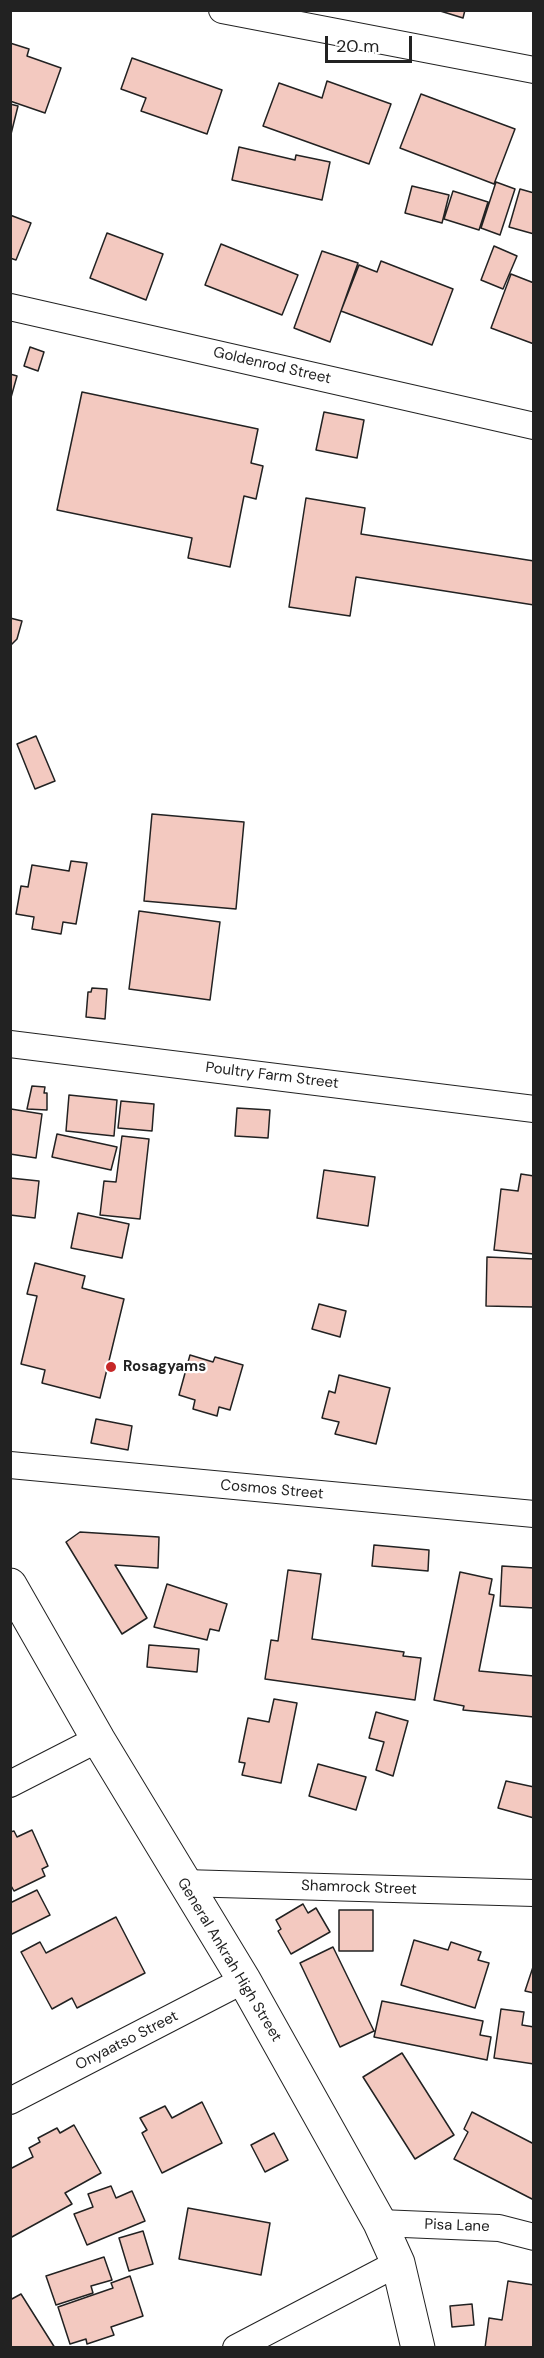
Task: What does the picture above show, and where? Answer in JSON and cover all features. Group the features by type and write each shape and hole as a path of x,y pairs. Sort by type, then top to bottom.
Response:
{"main road":[{"name":"General Ankrah High Street","path":"10,1585 98,1739 244,1980 380,2223 398,2263 418,2348"}],"street":[{"path":"222,10 534,70"},
{"name":"Goldenrod Street","path":"10,307 534,426"},
{"name":"Poultry Farm Street","path":"10,1044 534,1108"},
{"name":"Cosmos Street","path":"10,1465 534,1515"},
{"path":"10,1784 98,1739"},
{"name":"Shamrock Street","path":"184,1883 534,1893"},
{"name":"Onyaatso Street","path":"10,2101 244,1980"},
{"name":"Pisa Lane","path":"380,2223 499,2228 534,2237"},
{"path":"236,2348 398,2263"}],"building":[{"path":"437,10 465,10 463,18"},
{"path":"10,43 29,49 27,56 61,68 45,113 10,101"},
{"path":"132,58 222,90 207,134 141,111 146,98 121,89"},
{"path":"327,81 391,104 369,164 263,126 279,83 322,98"},
{"path":"421,94 515,129 494,184 400,148"},
{"path":"10,104 18,106 10,138"},
{"path":"239,147 295,160 296,155 330,162 322,200 232,180"},
{"path":"496,182 515,189 500,235 481,228"},
{"path":"412,186 449,195 442,223 405,213"},
{"path":"520,189 534,193 534,234 509,227"},
{"path":"453,191 488,202 479,230 444,219"},
{"path":"10,215 31,223 16,260 10,258"},
{"path":"107,233 163,254 146,300 90,278"},
{"path":"221,244 298,275 282,315 205,285"},
{"path":"494,246 517,256 503,289 481,280"},
{"path":"322,251 358,263 330,342 294,328"},
{"path":"381,261 453,289 432,345 341,311 359,265 377,272"},
{"path":"511,274 534,283 534,344 491,328"},
{"path":"30,347 44,352 38,371 24,366"},
{"path":"10,374 17,376 10,401"},
{"path":"82,392 258,429 251,463 263,466 256,499 244,496 230,567 188,558 192,538 57,510"},
{"path":"324,412 364,420 357,458 316,450"},
{"path":"306,498 365,508 361,534 534,561 534,605 356,577 350,616 289,607"},
{"path":"10,618 22,621 17,639 10,646"},
{"path":"36,736 55,781 35,789 17,744"},
{"path":"152,814 244,822 236,909 144,901"},
{"path":"71,861 87,863 76,924 63,922 61,934 32,929 34,917 16,914 21,886 28,887 32,865 69,871"},
{"path":"139,911 220,922 210,1000 129,989"},
{"path":"92,988 107,989 105,1019 86,1017 88,992 91,992"},
{"path":"32,1086 45,1087 47,1110 27,1109"},
{"path":"69,1095 117,1100 114,1136 66,1131"},
{"path":"121,1101 154,1104 152,1131 118,1128"},
{"path":"237,1108 270,1110 268,1138 235,1136"},
{"path":"11,1109 42,1114 36,1158 10,1154"},
{"path":"57,1134 117,1147 111,1170 52,1157"},
{"path":"122,1136 149,1139 140,1219 100,1215 104,1181 116,1182"},
{"path":"324,1170 375,1177 368,1226 317,1218"},
{"path":"521,1174 534,1176 534,1254 494,1250 501,1189 518,1191"},
{"path":"10,1178 39,1181 35,1218 10,1215"},
{"path":"78,1213 129,1224 122,1258 71,1248"},
{"path":"487,1257 534,1259 533,1307 486,1306"},
{"path":"35,1263 85,1276 82,1288 124,1299 100,1398 42,1383 45,1370 21,1364 37,1296 27,1294"},
{"path":"319,1304 346,1311 340,1337 312,1329"},
{"path":"190,1355 213,1362 215,1357 243,1365 230,1410 219,1407 217,1416 193,1409 195,1400 179,1395"},
{"path":"339,1375 390,1388 376,1444 335,1434 339,1422 322,1418 329,1391 335,1393"},
{"path":"96,1419 132,1426 128,1450 91,1443"},
{"path":"80,1532 159,1537 158,1568 115,1565 147,1618 122,1634 66,1542"},
{"path":"374,1545 429,1550 428,1571 372,1566"},
{"path":"502,1566 534,1568 534,1608 500,1606"},
{"path":"288,1570 321,1574 312,1639 404,1652 403,1656 421,1658 415,1700 265,1679 271,1640 278,1641"},
{"path":"460,1572 492,1579 489,1594 494,1595 479,1671 534,1676 534,1717 463,1710 464,1706 434,1700"},
{"path":"167,1584 227,1604 219,1631 210,1629 207,1640 154,1627"},
{"path":"149,1645 199,1649 197,1672 147,1667"},
{"path":"274,1699 297,1703 281,1783 242,1775 245,1763 239,1762 248,1718 269,1722"},
{"path":"376,1712 408,1721 393,1776 376,1770 384,1742 369,1738"},
{"path":"318,1764 366,1777 356,1810 309,1796"},
{"path":"506,1781 534,1787 534,1818 498,1808"},
{"path":"32,1830 48,1866 42,1869 45,1876 14,1891 10,1884 10,1832 14,1831 17,1837"},
{"path":"37,1890 50,1915 10,1935 10,1903"},
{"path":"303,1904 308,1913 316,1908 330,1932 291,1954 278,1931 281,1929 276,1920"},
{"path":"339,1910 373,1910 373,1951 339,1951"},
{"path":"116,1917 145,1973 77,2008 72,1998 52,2009 21,1952 40,1942 46,1953"},
{"path":"414,1940 448,1950 451,1942 481,1952 478,1960 489,1963 475,2008 401,1985"},
{"path":"333,1947 374,2031 340,2047 300,1963"},
{"path":"534,1964 534,1993 525,1991"},
{"path":"382,2001 483,2021 480,2035 491,2037 487,2060 374,2037"},
{"path":"501,2009 524,2012 522,2025 534,2027 534,2064 494,2058"},
{"path":"402,2053 454,2135 415,2159 363,2077"},
{"path":"202,2102 222,2143 162,2173 142,2133 147,2130 140,2118 165,2106 172,2118"},
{"path":"472,2112 534,2144 534,2200 454,2159 468,2132 464,2129"},
{"path":"74,2125 101,2173 65,2193 72,2204 10,2238 10,2169 33,2157 29,2148 40,2142 38,2138 57,2128 60,2133"},
{"path":"274,2133 288,2160 265,2172 251,2145"},
{"path":"111,2186 116,2198 132,2191 145,2221 87,2245 74,2214 93,2207 88,2194"},
{"path":"188,2208 270,2223 261,2275 179,2259"},
{"path":"143,2231 153,2264 129,2271 119,2238"},
{"path":"104,2257 112,2280 91,2286 93,2293 56,2305 46,2276"},
{"path":"130,2276 143,2316 111,2327 114,2335 87,2344 86,2339 70,2344 58,2307 113,2288 111,2283"},
{"path":"508,2281 534,2285 534,2348 485,2348 489,2318 502,2320"},
{"path":"21,2294 55,2348 10,2348 10,2300"},
{"path":"472,2304 474,2325 452,2327 450,2306"}],"place":[{"name":"Rosagyams","path":"111,1367"}]}
